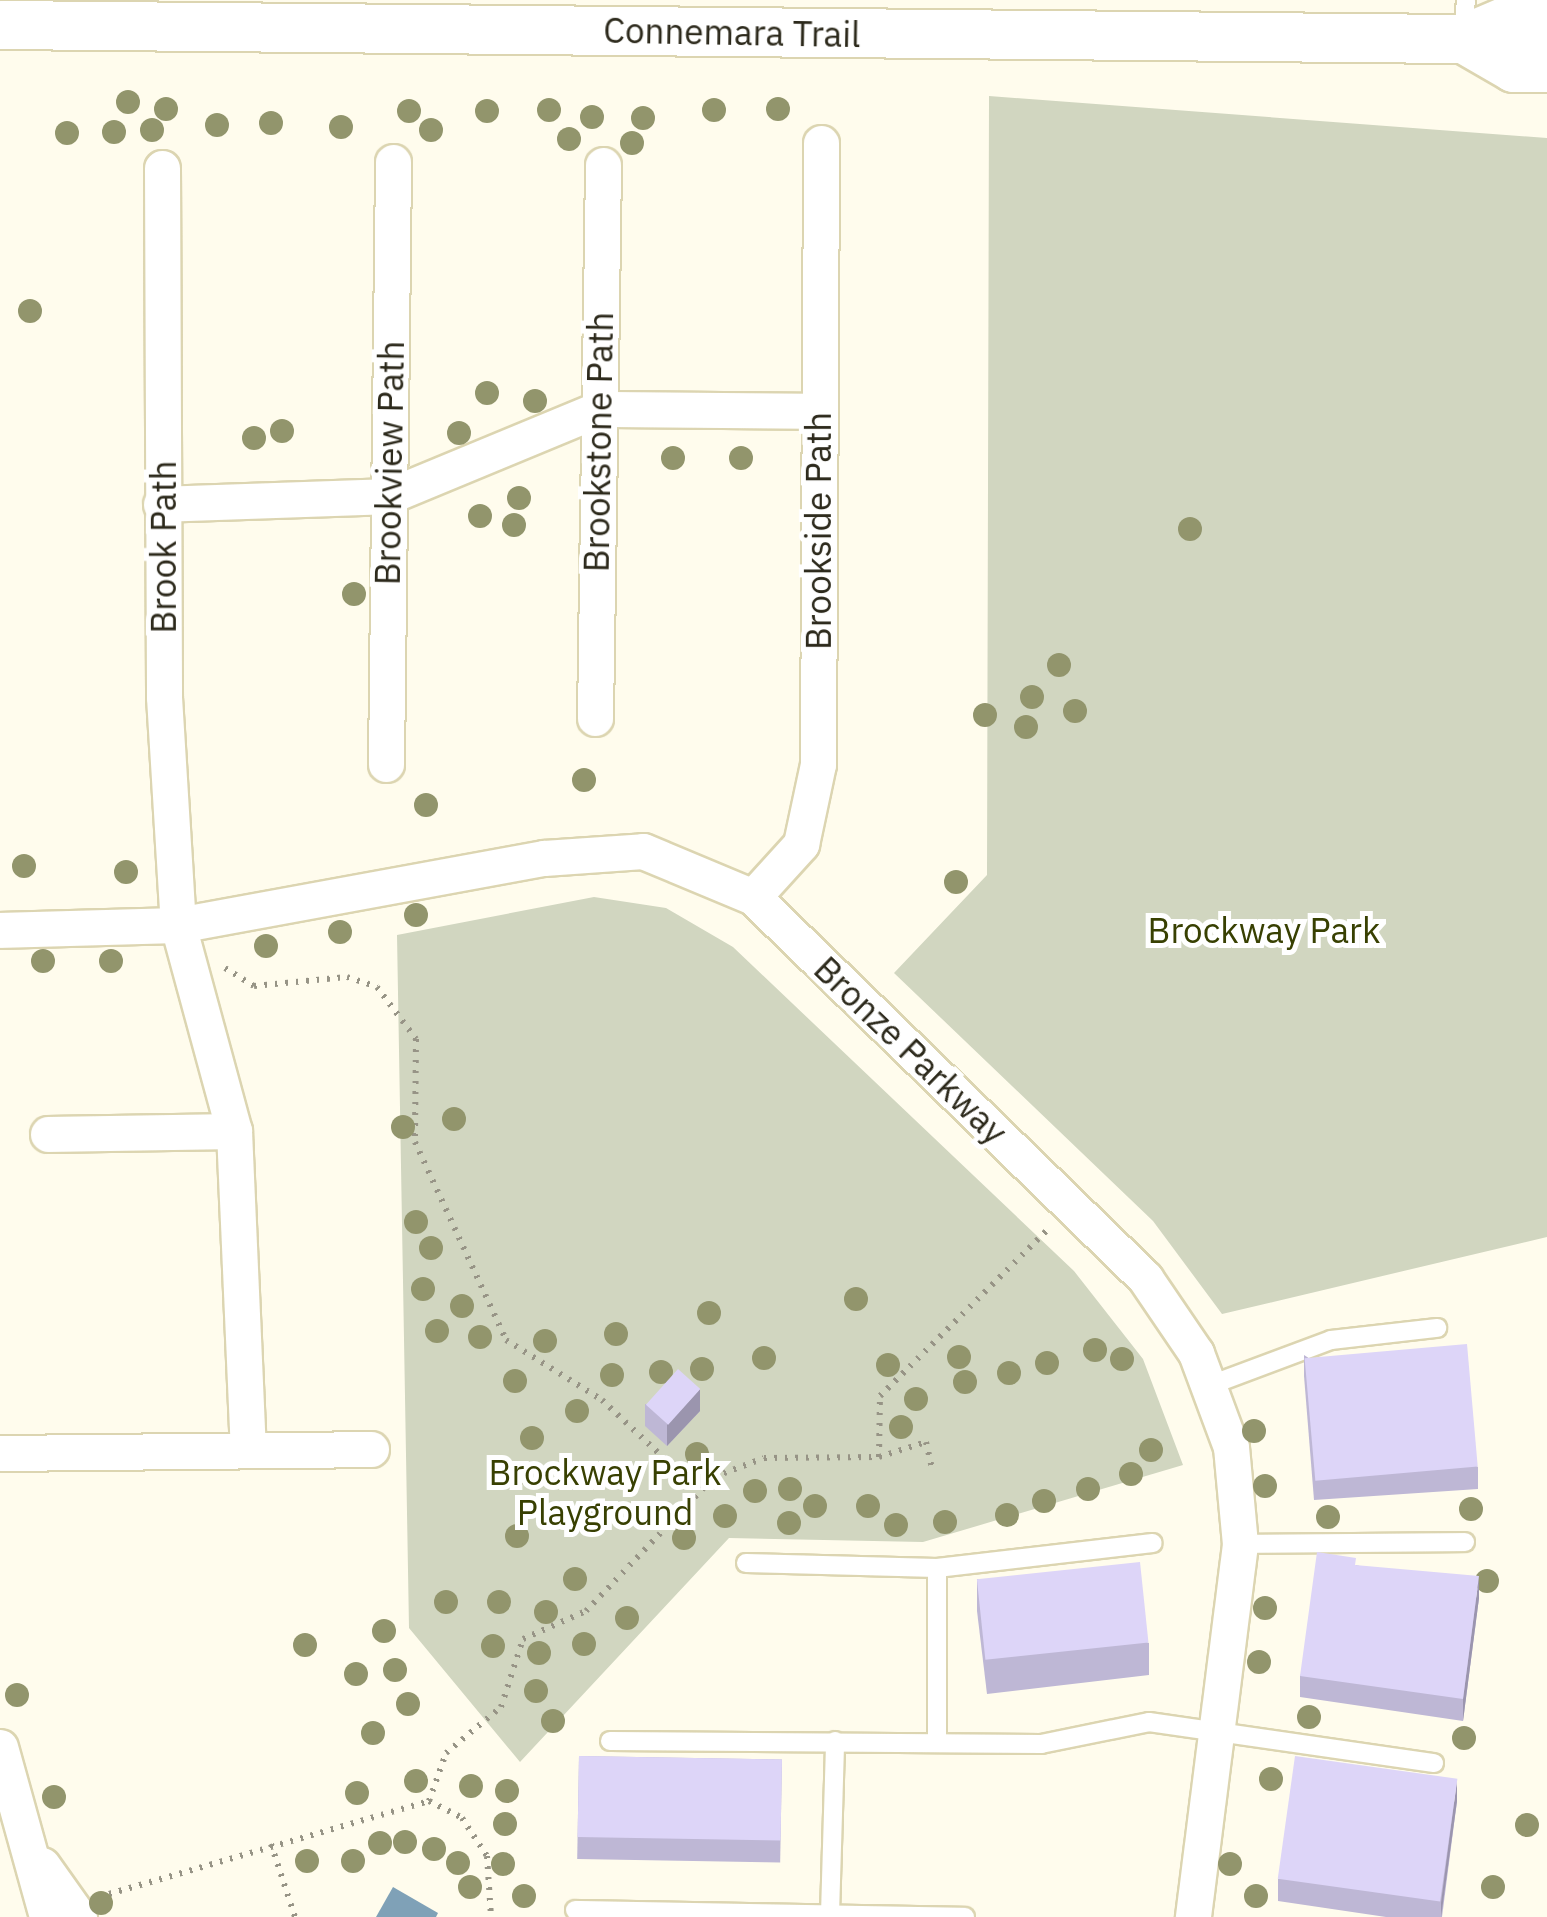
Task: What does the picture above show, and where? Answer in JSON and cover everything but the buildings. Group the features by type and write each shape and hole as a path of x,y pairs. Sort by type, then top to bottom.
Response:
{"street":[{"name":"Connemara Trail","path":"1465,20 1514,68 1547,68"},
{"name":"Connemara Trail","path":"0,25 1547,20"},
{"name":"Brookside Path","path":"753,897 782,872 814,804 821,143"},
{"name":"Brookview Path","path":"386,764 393,162"},
{"name":"Brookstone Path","path":"595,718 603,166"},
{"name":"Brook Path","path":"162,168 161,504 178,925 234,1131 248,1448"},
{"path":"161,504 389,496 598,409 818,410"},
{"name":"Bronze Parkway","path":"0,930 178,925 544,858 642,851 753,897 1145,1278 1208,1386 1231,1447 1240,1544 1193,1917"},
{"path":"48,1134 234,1131"},
{"path":"0,1453 370,1449"},
{"path":"0,1747 37,1858 47,1917"},
{"path":"37,1858 79,1917"}],"lane":[{"path":"1208,1386 1331,1340 1437,1328"},
{"path":"1240,1544 1466,1542"},
{"path":"746,1563 936,1568 1153,1544"},
{"path":"936,1568 937,1742"},
{"path":"610,1741 1066,1742 1149,1722 1434,1763"},
{"path":"830,1914 835,1741"},
{"path":"576,1910 964,1917"}],"path":[{"path":"219,965 254,986 347,977 376,987 416,1040 415,1142 506,1340 602,1400 700,1492"},
{"path":"879,1456 880,1396 1072,1206"},
{"path":"429,1801 446,1754 501,1707 523,1638 586,1611 700,1492 739,1463 879,1456 926,1442 932,1467"},
{"path":"109,1894 429,1801 462,1818 487,1856 490,1917"},
{"path":"271,1844 295,1917"}],"green space":[{"name":"Brockway Park","path":"989,96 1547,138 1547,1237 1222,1314 1153,1221 894,973 987,875"},
{"name":"Brockway Park Playground","path":"594,897 666,908 733,947 1074,1271 1143,1359 1183,1465 923,1542 729,1538 520,1762 409,1628 397,935"}],"water":[{"path":"393,1887 438,1913 436,1917 376,1917"}]}
